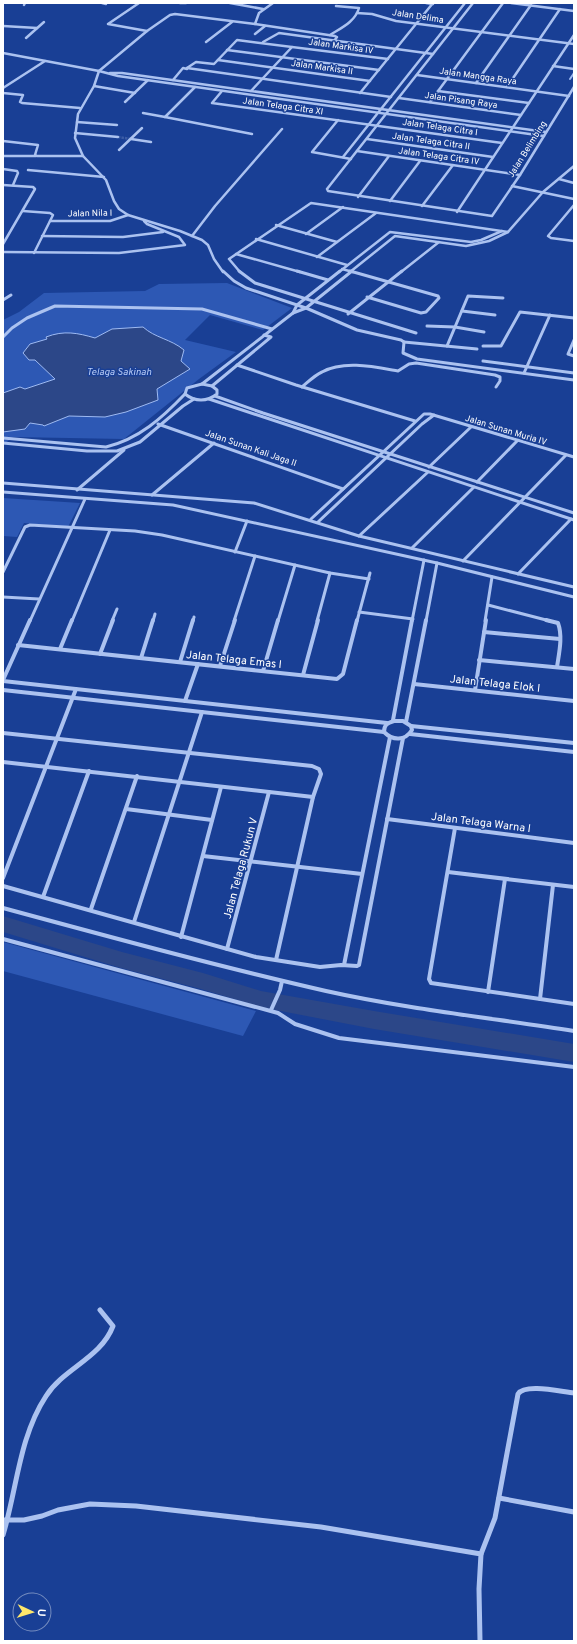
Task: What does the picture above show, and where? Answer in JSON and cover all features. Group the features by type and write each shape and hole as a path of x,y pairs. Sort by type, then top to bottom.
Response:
{"street":[{"path":"102,3 106,4"},
{"path":"139,3 108,24 147,31"},
{"path":"180,3 186,3"},
{"path":"230,3 263,9"},
{"path":"255,24 263,9 273,3"},
{"path":"330,35 350,21 363,3"},
{"path":"426,3 433,4"},
{"path":"343,157 465,3"},
{"path":"473,3 327,189 330,192 457,212 574,35"},
{"path":"430,102 503,3"},
{"path":"511,3 574,11"},
{"path":"360,93 433,4"},
{"path":"476,83 531,5"},
{"path":"336,6 359,8"},
{"path":"507,87 560,9"},
{"name":"Jalan Delima","path":"357,13 372,14 396,21 416,24 574,44"},
{"path":"334,41 336,37 330,35 172,14 147,31 99,71 94,86 80,108 75,133 77,144 83,156 104,177 110,186 116,206 128,215 161,224 202,240 208,245 210,252 224,273 246,288 306,308 357,330 396,338 404,342 477,349"},
{"path":"26,38 44,22"},
{"path":"206,42 232,22"},
{"path":"3,26 37,28"},
{"path":"255,34 265,26"},
{"path":"263,42 279,33 433,54"},
{"name":"Jalan Markisa IV","path":"227,50 236,40 263,42 388,59"},
{"path":"251,91 292,47"},
{"path":"218,60 227,50 379,70"},
{"path":"3,53 110,73 118,76 510,131 545,134"},
{"name":"Jalan Markisa II","path":"187,68 195,62 213,64 218,60 370,81"},
{"path":"3,88 45,61"},
{"path":"553,66 574,69"},
{"path":"173,80 183,68 187,68 391,97"},
{"path":"110,73 122,73 389,110 545,134"},
{"name":"Jalan Mangga Raya","path":"417,75 569,96"},
{"path":"125,102 148,80"},
{"path":"94,86 135,93"},
{"path":"165,117 195,87"},
{"name":"Jalan Belimbing","path":"457,212 493,215 520,175 574,87"},
{"name":"Jalan Telaga Citra XI","path":"222,91 212,103 377,126"},
{"path":"438,91 529,103"},
{"path":"3,93 23,95 20,102 22,103 80,108"},
{"name":"Jalan Pisang Raya","path":"399,98 521,115"},
{"path":"144,114 252,134"},
{"path":"338,120 312,152 351,159"},
{"path":"77,122 117,125"},
{"name":"Jalan Telaga Citra I","path":"377,126 502,143"},
{"path":"119,150 142,128"},
{"path":"192,236 215,206 282,129"},
{"path":"75,133 118,137"},
{"path":"131,139 151,142"},
{"name":"Jalan Telaga Citra II","path":"367,139 493,157"},
{"path":"3,141 38,145 36,156"},
{"name":"Jalan Telaga Citra IV","path":"357,152 520,175"},
{"path":"3,156 24,158 36,156 83,156"},
{"path":"358,197 389,156"},
{"path":"390,202 420,161"},
{"path":"422,206 453,165"},
{"path":"3,438 106,447 121,444 134,438 186,394 187,388 202,384 293,313 306,308 395,236 471,246 484,243 508,231 543,192 574,166"},
{"path":"3,169 15,170 18,173 13,185"},
{"path":"28,170 104,177"},
{"path":"558,179 574,182"},
{"path":"3,185 13,185 35,189 3,244"},
{"path":"512,186 574,200"},
{"path":"416,333 348,314 255,283 240,272 229,261 256,239 311,203 508,231"},
{"path":"574,205 548,236 551,238 574,241"},
{"path":"306,234 343,207"},
{"path":"23,210 52,213 50,221 34,253"},
{"path":"318,257 376,213"},
{"name":"Jalan Nila I","path":"50,221 110,221 128,215"},
{"path":"3,252 119,252 185,245 182,239 147,224 144,220"},
{"path":"276,225 337,242"},
{"path":"293,313 297,305 304,299 390,232 467,242 481,240 503,231"},
{"path":"42,236 123,237 166,232"},
{"path":"256,239 347,265"},
{"path":"481,240 484,243"},
{"path":"348,314 367,297 439,242"},
{"path":"236,254 328,280"},
{"path":"342,269 438,296 439,300 426,312 421,313 367,297"},
{"path":"3,300 10,295"},
{"path":"447,346 468,296 503,298"},
{"path":"4,335 8,331 46,308 55,306 202,309 272,329"},
{"path":"462,311 495,315"},
{"path":"483,346 501,346 520,312 574,318"},
{"path":"524,373 550,315"},
{"path":"427,326 454,327 484,332"},
{"path":"3,329 8,331"},
{"path":"212,386 271,337 264,335"},
{"path":"574,340 568,354 574,356"},
{"path":"404,342 403,352 417,359 574,380"},
{"path":"484,361 574,373"},
{"path":"302,387 321,372 332,368 363,364 398,371 409,364 416,363 495,375 500,377 500,381 496,387"},
{"path":"237,365 302,387 415,421"},
{"path":"202,384 212,386 217,390 215,396 209,399"},
{"path":"186,394 194,399 209,399 572,519 518,574"},
{"path":"215,396 574,514"},
{"path":"77,490 125,449 140,442 160,424 194,399"},
{"path":"311,519 415,421 424,414 434,415"},
{"path":"318,522 428,418 434,415"},
{"name":"Jalan Sunan Muria IV","path":"434,415 574,457"},
{"name":"Jalan Sunan Kali Jaga II","path":"153,423 160,424 343,488"},
{"path":"429,467 471,427"},
{"path":"477,482 518,440"},
{"path":"3,443 104,452 125,449"},
{"path":"151,496 214,443"},
{"path":"121,444 125,449"},
{"path":"464,561 566,455"},
{"path":"359,536 428,472"},
{"path":"3,483 151,496 254,502 311,519 359,536 573,586"},
{"path":"412,548 474,487"},
{"path":"3,492 173,505 424,560 574,597"},
{"path":"85,499 3,680 387,722 393,720 406,722 411,726 574,743"},
{"path":"235,552 247,521"},
{"path":"3,572 27,525 72,527 162,535 330,573 369,579"},
{"path":"60,649 110,530"},
{"path":"220,666 255,556"},
{"path":"393,720 424,560"},
{"path":"406,722 437,563"},
{"path":"263,670 295,565"},
{"path":"303,675 330,573"},
{"name":"Jalan Telaga Emas I","path":"18,645 263,670 333,679 340,678 342,676 370,573"},
{"path":"475,690 492,577"},
{"path":"3,596 39,599"},
{"path":"488,605 558,623 560,626 560,639 557,668"},
{"path":"100,654 117,609"},
{"path":"359,612 413,619"},
{"path":"141,658 155,614"},
{"path":"180,662 194,618"},
{"path":"484,632 560,639"},
{"path":"479,660 574,669"},
{"path":"185,701 198,664"},
{"name":"Jalan Telaga Elok I","path":"414,684 574,700"},
{"path":"3,878 76,689"},
{"path":"3,690 384,732 390,737 403,738 410,734 574,752"},
{"path":"134,922 181,782 202,712"},
{"path":"384,732 384,727 387,722"},
{"path":"410,734 412,730 411,726"},
{"path":"3,733 190,752 316,767 321,772 313,798 276,960"},
{"path":"344,964 390,737"},
{"path":"3,886 91,909 181,937 276,960 321,967 344,964 349,966 359,965 386,819 403,738"},
{"path":"3,762 137,776 313,798"},
{"path":"43,897 89,771"},
{"path":"91,909 137,776"},
{"path":"181,937 221,786"},
{"name":"Jalan Telaga Rukun V","path":"228,949 269,792"},
{"path":"126,810 212,820"},
{"name":"Jalan Telaga Warna I","path":"386,819 574,843"},
{"path":"455,828 429,979 431,983 574,1004"},
{"path":"203,856 362,874"},
{"path":"448,872 574,887"},
{"path":"488,992 505,879"},
{"path":"540,999 553,885"},
{"path":"3,908 210,964 282,981 375,1000 574,1031"},
{"path":"3,939 271,1010 295,1024 339,1038 574,1067"},
{"path":"271,1010 280,990 282,981"},
{"path":"3,1535 25,1447 37,1411 52,1387 101,1345 112,1333 113,1326 100,1310"},
{"path":"480,1641 479,1588 481,1554 495,1518 500,1498 517,1396 522,1388 574,1393"},
{"path":"500,1498 574,1512"},
{"path":"6,1520 24,1520 42,1516 58,1510 90,1504 136,1506 321,1527 481,1554"}],"shaded area":[{"path":"227,283 292,308 263,330 210,315 185,340 236,352 199,379 124,439 13,437 3,445 3,320 19,312 44,293 145,291 159,284"},
{"path":"3,498 80,503 68,527 24,523 17,537 3,536"},
{"path":"3,942 256,1011 243,1036 3,971"}],"water":[{"name":"Telaga Sakinah","path":"143,327 153,334 174,343 184,350 181,361 190,369 157,389 158,400 126,412 105,417 69,416 44,426 30,423 25,429 3,432 3,393 20,387 25,389 55,379 35,360 29,360 23,353 30,344 47,339 46,337 65,333 95,338 112,329"}],"waterway":[{"path":"570,79 574,73"},
{"path":"3,924 121,960 203,981 260,999 374,1020 574,1053"}],"tunnel":[{"path":"118,137 131,139"}]}
